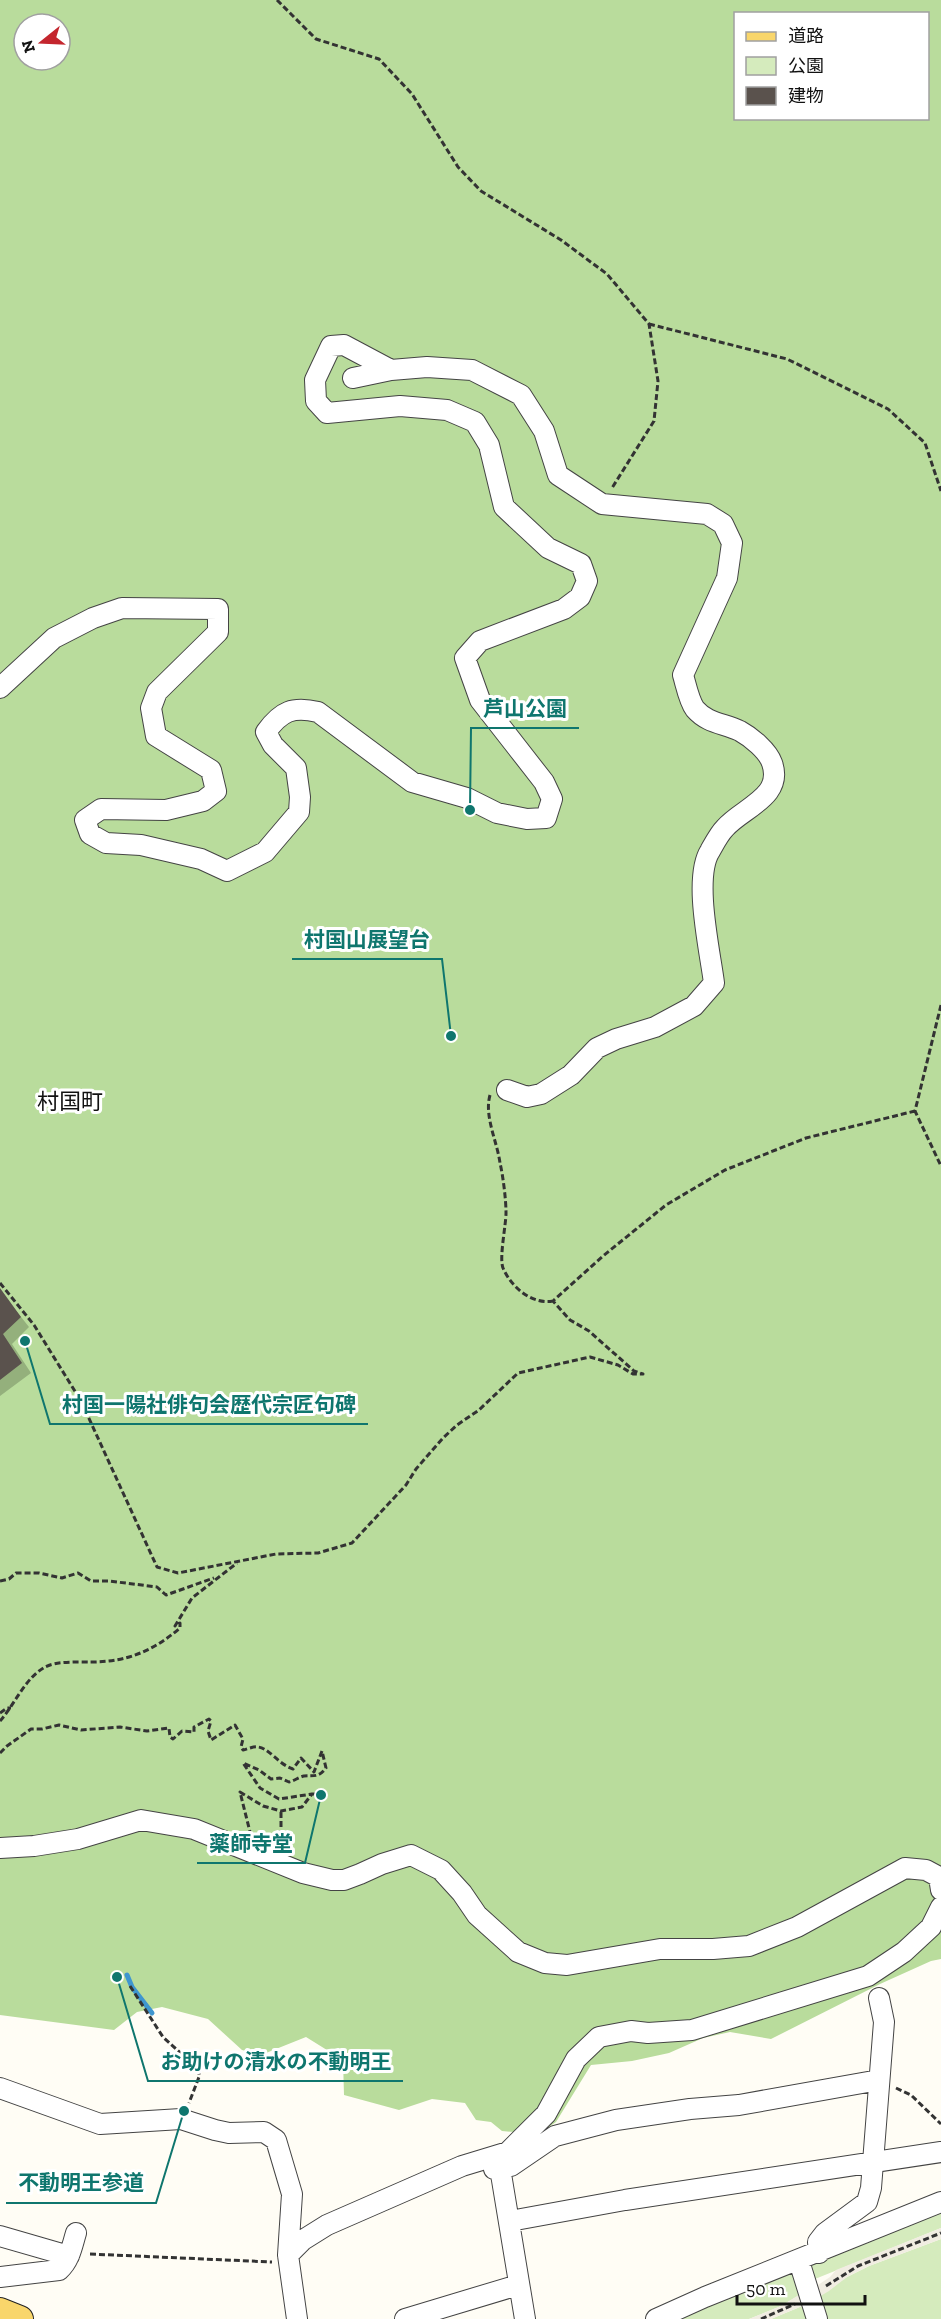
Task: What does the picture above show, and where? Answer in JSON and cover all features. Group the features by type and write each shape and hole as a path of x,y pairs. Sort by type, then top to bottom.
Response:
{"main road":[{"path":"0,2311 20,2319"}],"street":[{"path":"0,688 54,639 93,618 122,608 218,609 218,632 157,692 152,708 156,736 211,770 216,791 202,801 166,810 101,809 85,820 90,834 106,843 141,845 201,860 227,871 265,852 299,812 300,797 296,768 273,745 266,732 276,717 300,708 318,712 412,782 467,798 497,813 527,819 546,818 552,799 544,782 480,700 465,658 480,641 564,609 580,597 587,581 581,564 548,548 504,507 489,445 475,422 447,410 400,406 327,413 316,401 315,380 331,346 344,345 391,370"},
{"path":"353,378 391,370 427,367 472,370 522,395 544,431 558,475 602,504 707,514 723,524 732,543 727,578 683,675 694,707 707,720 741,731 760,746 772,762 775,778 768,794 725,828 708,855 703,900 704,926 714,983 694,1006 655,1027 616,1039 597,1048 571,1076 541,1094 526,1097 507,1090"},
{"path":"0,1848 34,1846 78,1839 141,1820 194,1829 303,1873 332,1880 352,1877 411,1855 441,1870 462,1893 477,1915 518,1952 545,1964 567,1965 660,1949 749,1946 797,1927 905,1868 926,1870 939,1877 941,1890"},
{"path":"289,2259 303,2240 327,2225 469,2164 508,2152 546,2114 576,2059 599,2037 631,2031 648,2033 692,2030 868,1976 911,1946 931,1927 941,1908"},
{"path":"819,2253 818,2242 825,2233 867,2202 874,2163 884,2022 879,1998"},
{"path":"469,2164 482,2171 512,2166 555,2136 616,2120 690,2109 739,2105 879,2080"},
{"path":"0,2088 100,2124 185,2120 229,2133 264,2132 276,2140 292,2194 289,2259 297,2319"},
{"path":"510,2222 625,2200 941,2152"},
{"path":"500,2168 525,2319"},
{"path":"656,2319 941,2202"},
{"path":"0,2277 59,2270 65,2264 76,2233"},
{"path":"0,2236 69,2254"},
{"path":"799,2261 818,2319"},
{"path":"405,2319 518,2285"}],"path":[{"path":"277,0 316,39 379,59 412,94 458,167 481,191 561,240 607,274 649,324 658,381 654,421 602,504"},
{"path":"649,324 787,358 888,409 925,443 941,491"},
{"path":"941,1005 915,1111 941,1166"},
{"path":"507,1090 494,1090 489,1096 494,1137 501,1163 506,1214 502,1266 514,1286 527,1296 542,1303 553,1301 666,1204 725,1170 806,1138 915,1111"},
{"path":"0,1283 34,1325 81,1401 156,1567 178,1573 276,1554 318,1553 352,1543 406,1485 416,1469 443,1438 479,1410 518,1373 590,1357 618,1365 633,1374 643,1374 634,1371 589,1331 570,1320 553,1301"},
{"path":"0,1581 9,1579 16,1573 39,1573 62,1578 78,1573 91,1581 157,1587 166,1595 217,1577 238,1562"},
{"path":"0,1719 11,1708 34,1676 46,1666 75,1661 126,1659 155,1648 180,1628 180,1623 175,1626 192,1598 238,1562"},
{"path":"0,1713 11,1708"},
{"path":"0,1753 31,1729 42,1730 59,1725 81,1730 120,1727 147,1731 170,1728 170,1737 173,1739 182,1731 194,1732 194,1727 209,1719 211,1721 208,1731 211,1740 235,1725 243,1740 241,1747 243,1750 256,1746 266,1749 280,1764 293,1769 301,1758 314,1772 322,1751 326,1768 324,1771 313,1777 303,1776 289,1782 280,1778 271,1779 259,1770 243,1763 260,1788 279,1799 320,1794"},
{"path":"251,1837 240,1792 263,1806 281,1811 302,1808 312,1794"},
{"path":"281,1811 281,1834"},
{"path":"130,1986 163,2037 199,2070 199,2077 185,2120"},
{"path":"879,2080 911,2096 941,2124"},
{"path":"761,2319 810,2295 849,2270 941,2234"},
{"path":"69,2254 289,2259"}],"green space":[{"path":"0,0 941,0 941,1959 931,1961 880,1984 771,2039 730,2032 703,2038 669,2053 632,2061 591,2065 556,2122 539,2134 502,2131 491,2122 476,2120 465,2103 432,2099 399,2110 344,2095 343,2060 306,2037 261,2055 242,2050 208,2019 162,2007 137,2012 114,2030 0,2015"},
{"path":"941,2212 941,2228 815,2279 810,2267 814,2264"},
{"path":"941,2239 941,2319 771,2319 807,2304 847,2277 869,2266"},
{"path":"793,2273 803,2293 781,2306 749,2319 674,2319 736,2293"}],"shaded area":[{"path":"941,2228 941,2239 869,2266 847,2277 807,2304 771,2319 749,2319 781,2306 802,2293 798,2284 815,2279 818,2285 836,2270"}],"building":[{"path":"0,1288 21,1317 3,1334 22,1363 0,1380"}],"waterway":[{"path":"127,1975 132,1987 152,2013"}],"place":[{"name":"芦山公園","path":"470,810"},
{"name":"村国山展望台","path":"451,1036"},
{"name":"村国一陽社俳句会歴代宗匠句碑","path":"25,1341"},
{"name":"薬師寺堂","path":"321,1795"},
{"name":"お助けの清水の不動明王","path":"117,1977"},
{"name":"不動明王参道","path":"184,2111"}],"district":[{"name":"村国町","path":"70,1101"}]}
